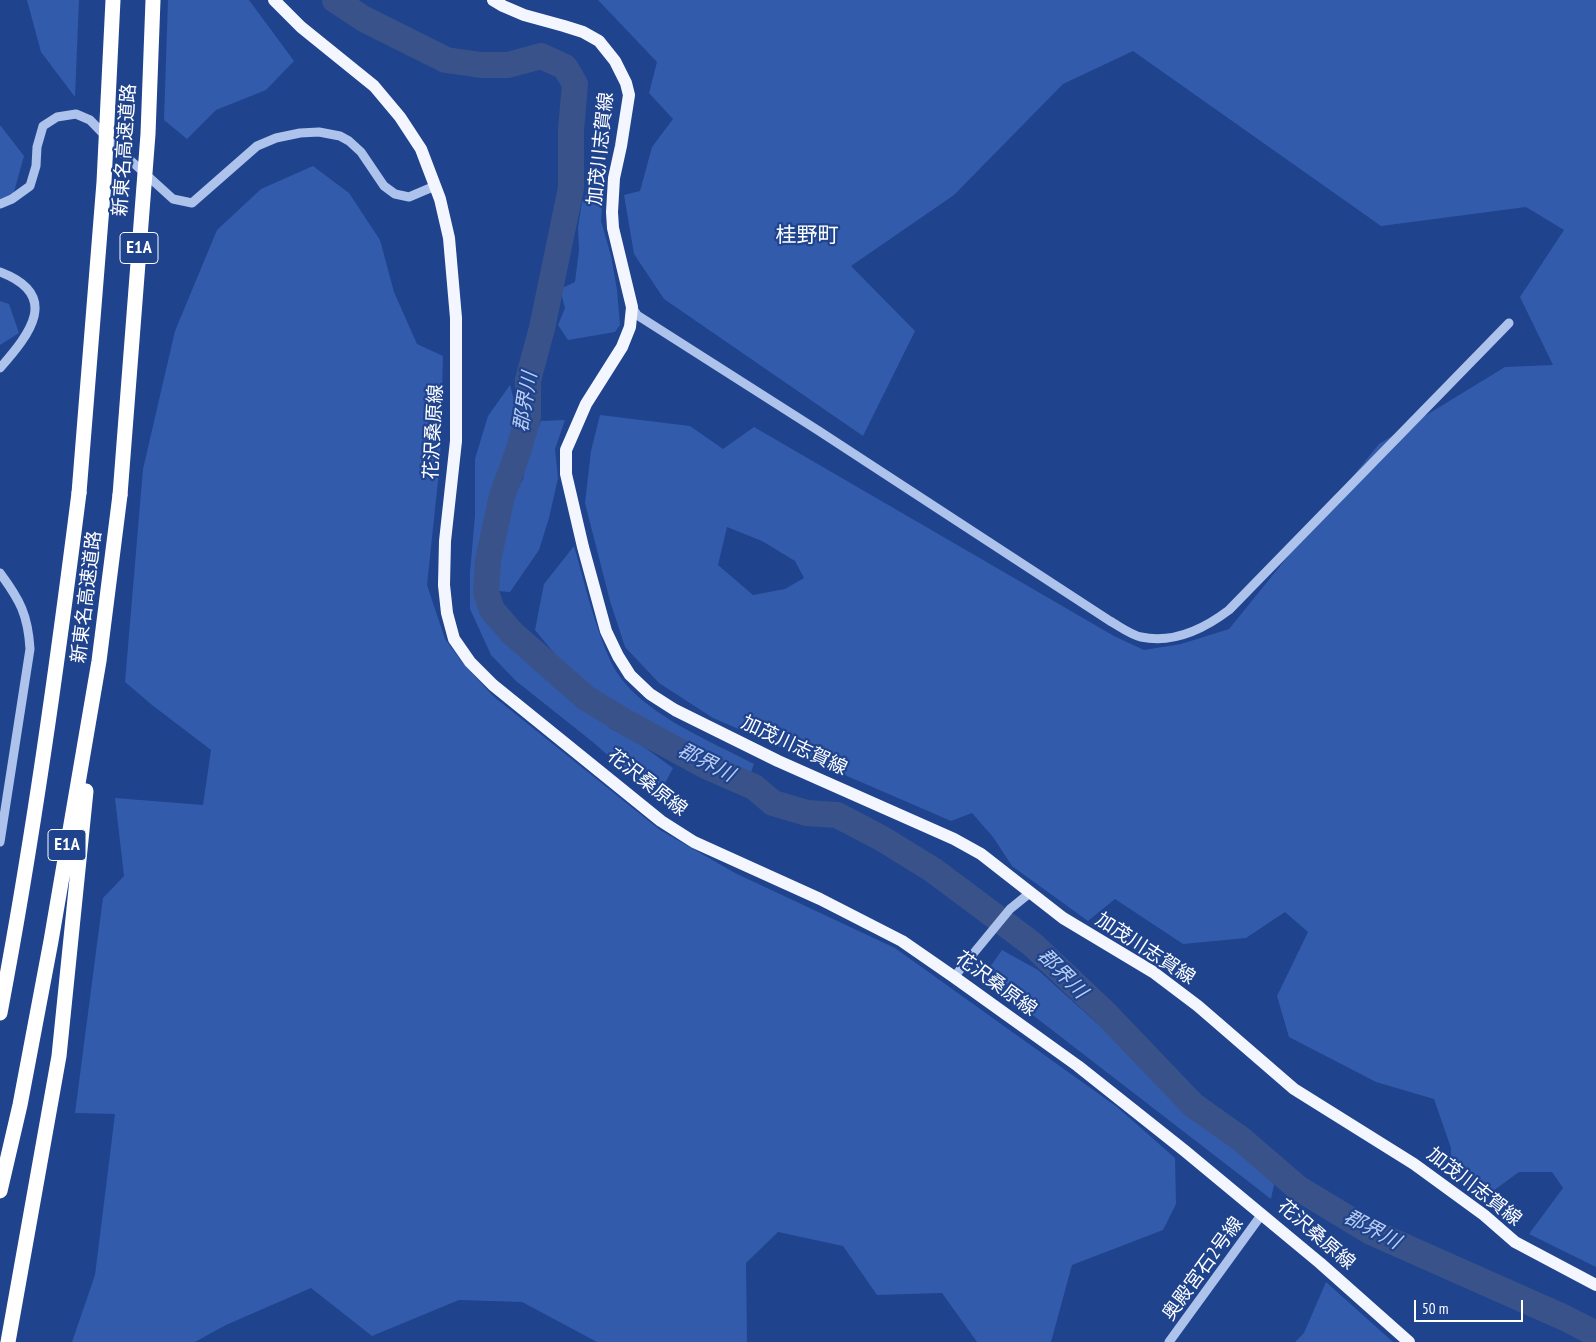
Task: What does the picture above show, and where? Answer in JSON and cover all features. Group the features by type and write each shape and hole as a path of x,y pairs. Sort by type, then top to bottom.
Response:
{"highway":[{"name":"新東名高速道路","path":"0,1012 17,927 52,703 79,492 104,182 112,0"},
{"name":"新東名高速道路","path":"0,1191 20,1104 49,951 99,661 120,496 148,134 153,0"},
{"path":"8,1342 59,1056 99,661"}],"main road":[{"name":"花沢桑原線","path":"274,0 300,27 374,86 400,117 421,149 440,199 449,238 456,318 456,441 445,541 444,585 447,613 454,640 470,662 494,686 661,820 694,842 820,899 902,941 956,973 1078,1066 1262,1214 1408,1342"},
{"name":"加茂川志賀線","path":"493,0 524,15 583,32 599,41 615,61 626,83 629,96 614,178 612,212 613,228 632,307 630,327 622,347 586,404 566,450 566,474 583,547 606,631 630,675 650,694 675,710 778,761 954,838 981,854 1063,918 1153,972 1198,1006 1294,1089 1414,1164 1484,1216 1514,1242 1596,1285"}],"street":[{"path":"0,204 12,200 30,186 36,166 37,147 43,126 57,117 76,114 90,120 174,199 192,204 257,146 276,138 300,133 319,132 340,136 349,141 361,152 384,186 395,194 409,196 436,186"},
{"path":"0,272 28,288 33,296 35,308 32,325 17,349 0,368"},
{"path":"632,307 637,314 1110,621 1140,637 1158,639 1178,637 1192,632 1211,624 1229,610 1509,323"},
{"path":"0,574 20,604 26,618 30,649 0,842"},
{"path":"956,973 1010,909 1030,892"},
{"name":"奥殿宮石2号線","path":"1169,1342 1262,1214"}],"shaded area":[{"path":"27,0 79,0 75,97 41,52"},
{"path":"168,0 249,0 294,61 266,90 216,110 187,139 164,120"},
{"path":"598,0 1596,0 1596,1267 1529,1234 1563,1188 1552,1172 1519,1172 1482,1199 1451,1172 1451,1148 1434,1099 1376,1082 1289,1037 1277,996 1308,932 1285,912 1246,938 1183,944 1115,899 1088,921 1012,866 993,837 972,813 951,821 713,718 659,683 625,647 610,601 585,503 591,451 600,415 690,426 723,449 754,427 1114,636 1144,650 1181,644 1229,629 1379,444 1505,367 1553,365 1520,297 1564,230 1526,207 1381,226 1133,51 1063,84 954,195 851,266 915,331 863,436 664,299 634,254 624,195 640,191 652,147 673,119 649,93 657,62","holes":["727,527 762,541 795,561 804,578 785,589 753,595 718,565"]},
{"path":"0,125 24,156 12,199 0,204"},
{"path":"313,166 349,193 380,240 394,292 417,344 443,356 440,462 427,585 445,639 462,662 493,696 660,830 735,873 895,948 1117,1107 1175,1158 1176,1204 1163,1230 1072,1265 1051,1342 977,1342 942,1293 877,1295 843,1246 778,1232 746,1263 747,1342 597,1342 522,1302 459,1300 372,1336 311,1288 226,1325 195,1342 72,1342 95,1275 115,1114 75,1113 103,898 124,876 115,798 203,805 211,750 125,682 143,469 175,331 217,230 261,189"},
{"path":"596,177 601,180 603,195 601,221 611,256 617,290 620,325 615,332 568,340 558,325 565,308 560,289 575,282 579,250 578,228 582,202"},
{"path":"0,301 9,304 19,333 0,345"},
{"path":"510,385 517,412 482,532 481,582 483,605 496,626 610,728 644,747 673,768 664,785 641,785 594,743 516,681 491,655 470,609 470,573 475,515 475,459 488,416"},
{"path":"565,420 555,449 558,478 549,518 539,550 510,592 498,591 498,559 502,516 523,479 526,459 541,421"},
{"path":"574,546 600,634 611,662 622,679 637,695 674,722 754,764 751,772 718,762 681,744 582,687 535,630 544,584"},
{"path":"1002,950 1038,970 1207,1123 1275,1180 1271,1199 1008,996 985,974"},
{"path":"1326,1282 1393,1342 1295,1342 1304,1333"}],"waterway":[{"name":"郡界川","path":"335,0 364,19 446,60 481,65 508,65 541,56 565,67 575,84 571,130 571,188 542,328 528,380 528,417 502,496 488,560 486,592 492,610 512,633 586,698 627,723 706,766 754,787 773,803 807,813 837,815 881,838 933,870 1032,944 1104,1012 1193,1105 1241,1139 1298,1188 1369,1231 1565,1318 1596,1334"}],"district":[{"name":"桂野町","path":"807,236"}]}
